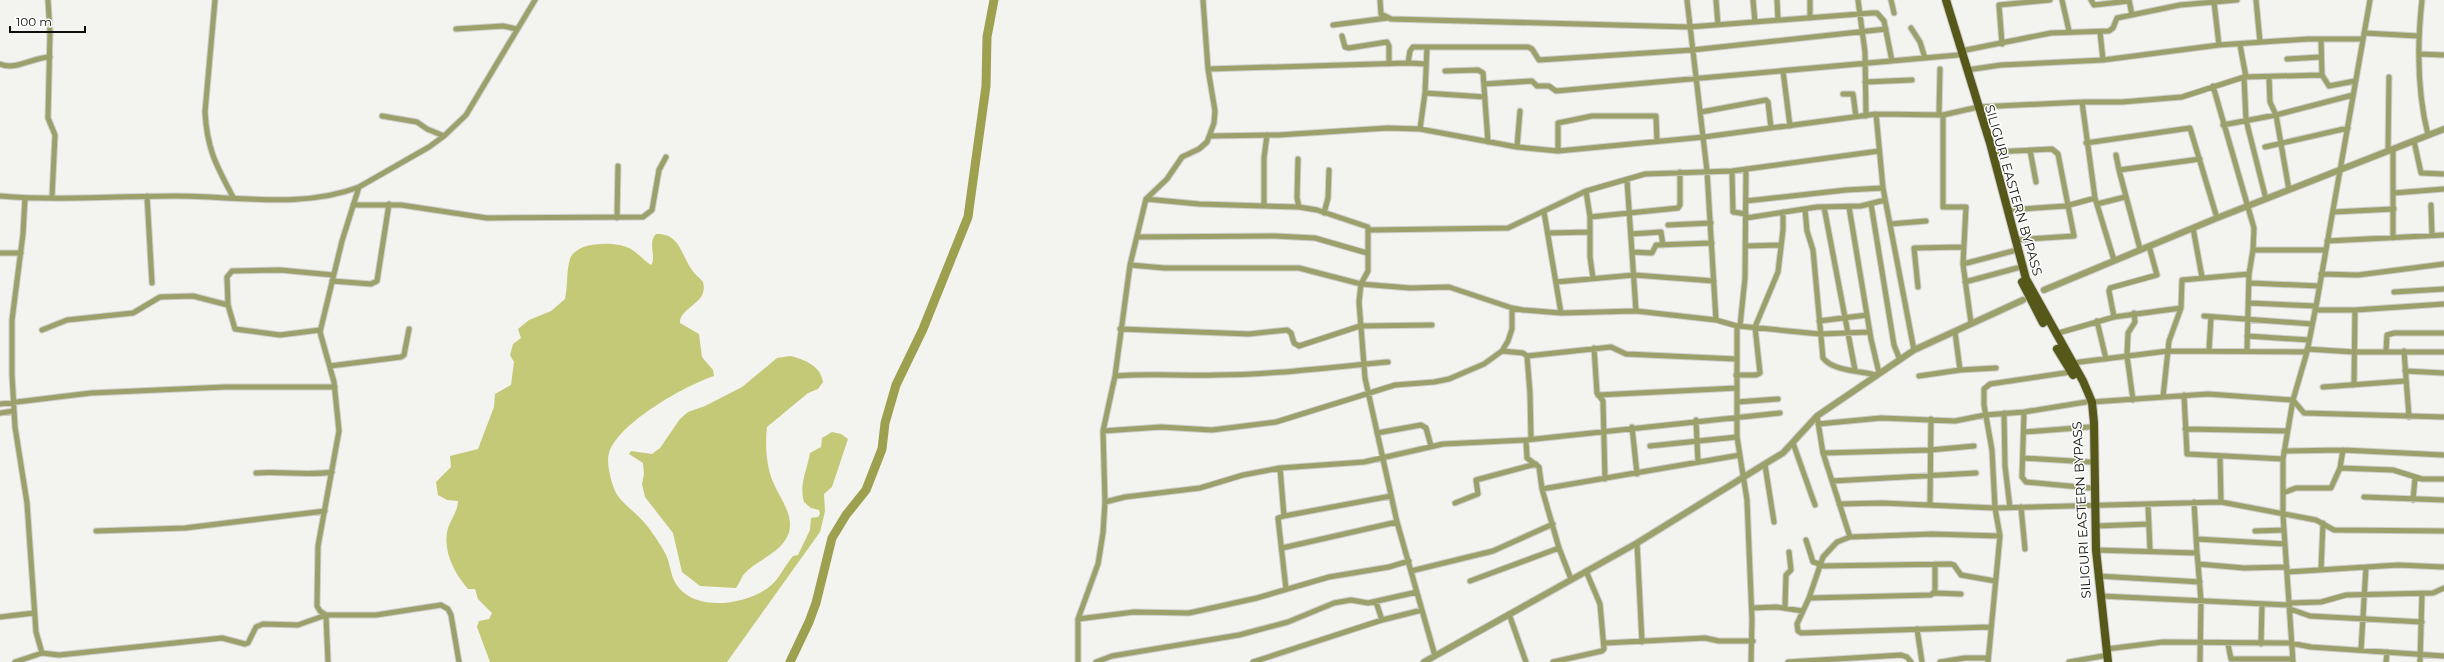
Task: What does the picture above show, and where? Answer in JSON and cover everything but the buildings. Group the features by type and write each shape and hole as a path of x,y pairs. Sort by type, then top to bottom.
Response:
{"main road":[{"name":"SILIGURI EASTERN BYPASS","path":"1942,0 1966,70 2017,268 2029,297 2072,368"},
{"name":"SILIGURI EASTERN BYPASS","path":"1946,0 1976,108 1992,152 2029,297 2055,334 2089,402 2094,423 2093,563 2105,657"},
{"name":"SILIGURI EASTERN BYPASS","path":"2089,402 2090,488 2096,526 2096,550 2105,657"}],"street":[{"path":"48,0 50,57 48,118 55,135 52,197"},
{"path":"215,0 205,112 206,127 212,157 233,197"},
{"path":"1,195 25,198 147,196 315,198 332,196 359,187 401,164 444,136 466,115 535,0"},
{"path":"1078,662 1078,619 1098,564 1105,502 1103,431 1115,376 1120,329 1130,265 1146,199 1167,179 1182,157 1198,149 1210,136 1215,111 1208,69 1203,0"},
{"path":"1380,0 1381,14 1387,18"},
{"path":"1687,0 1695,79 1704,137 1711,223 1716,320"},
{"path":"1716,0 1718,25"},
{"path":"1752,0 1755,22"},
{"path":"1777,0 1778,20"},
{"path":"1810,0 1810,18"},
{"path":"1858,0 1863,30 1866,116"},
{"path":"1890,0 1894,14"},
{"path":"2002,44 1998,3 2050,0"},
{"path":"2062,0 2069,31"},
{"path":"2091,0 2094,5 2129,0 2132,15"},
{"path":"1484,84 1532,82 1537,86 1549,86 1556,91 1924,58 1960,53 2069,31 2100,32 2112,30 2115,19 2180,5 2237,0"},
{"path":"2256,0 2260,42"},
{"path":"2228,644 2231,659 2293,660 2290,642 2290,606 2283,515 2283,459 2293,400 2307,350 2322,274 2370,0"},
{"path":"2422,0 2419,36 2421,108 2428,135"},
{"path":"2214,2 2219,45"},
{"path":"1333,25 1387,18 1689,27 1877,13 1884,21 1892,61"},
{"path":"456,29 503,26 517,29"},
{"path":"1408,63 1411,48 1528,47 1532,49 1536,58 1543,60 1692,50 1886,28"},
{"path":"1911,28 1920,42 1924,58"},
{"path":"2100,32 2102,60"},
{"path":"2364,33 2419,36"},
{"path":"1342,36 1345,47 1349,48 1387,42 1389,46 1389,64"},
{"path":"2321,39 2322,76 2329,86 2355,82"},
{"path":"1966,70 2001,65 2102,60 2219,45 2240,45 2260,42 2321,39 2363,39"},
{"path":"2240,45 2245,77 2246,120 2266,199"},
{"path":"1420,129 1425,93 1427,47"},
{"path":"2420,54 2444,55"},
{"path":"0,64 29,63 38,57 50,57"},
{"path":"2286,59 2322,57"},
{"path":"1208,69 1408,63 1426,64"},
{"path":"1940,69 1943,207 1966,207 1963,264 1971,322"},
{"path":"1445,71 1481,70 1484,84 1488,142"},
{"path":"1783,71 1790,126"},
{"path":"1210,136 1268,135 1360,128 1420,129 1517,147 1558,152 1704,137 1876,114 1941,114 1976,108 2082,102 2122,102 2182,97 2245,77 2322,76"},
{"path":"2269,77 2270,102 2276,115 2290,190"},
{"path":"2389,78 2394,193 2393,238"},
{"path":"1866,82 1912,80"},
{"path":"2213,86 2223,125 2254,228 2253,250 2249,274 2250,283 2247,350"},
{"path":"1425,93 1485,97"},
{"path":"1843,94 1853,94 1856,117"},
{"path":"2223,125 2276,115 2353,95"},
{"path":"1701,112 1766,100 1768,102 1771,128"},
{"path":"2082,102 2086,144 2095,198 2114,260"},
{"path":"1517,147 1520,111"},
{"path":"1876,114 1883,188 1914,350"},
{"path":"382,116 417,122 427,129 444,136"},
{"path":"1558,152 1558,123 1592,116 1656,116 1657,141"},
{"path":"2086,144 2190,128 2217,218"},
{"path":"2265,147 2348,128"},
{"path":"1424,662 1637,543 1765,465 1783,453 1817,416 1914,350 1955,332 1971,322 2114,260 2444,129"},
{"path":"1264,205 1264,158 1268,135"},
{"path":"2414,142 2421,173 2444,174"},
{"path":"1992,152 2052,149 2057,152 2066,206 2074,236 2015,240"},
{"path":"2030,150 2036,182"},
{"path":"1146,199 1199,204 1299,207 1318,210 1365,225 1370,230 1503,228 1513,226 1586,191 1645,174 1746,169 1879,151"},
{"path":"2116,155 2125,197 2140,250"},
{"path":"353,204 389,204 487,218 643,217 649,214 652,210 659,170 666,157"},
{"path":"1298,159 1297,198 1299,207"},
{"path":"2119,170 2200,159"},
{"path":"617,218 618,166"},
{"path":"1746,169 1745,290 1739,326 1736,359 1736,388 1737,437 1745,477 1752,608 1751,662"},
{"path":"1324,213 1328,198 1329,170"},
{"path":"1732,170 1734,212 1746,216 1824,207 1849,207 1871,204 1885,200"},
{"path":"1590,217 1680,207 1680,172"},
{"path":"1627,180 1636,311"},
{"path":"328,662 326,615 317,608 316,584 318,546 339,431 335,387 320,330 332,278 359,187"},
{"path":"1746,201 1846,190 1883,188"},
{"path":"2394,193 2444,189"},
{"path":"1586,191 1590,217 1593,278"},
{"path":"147,196 152,283"},
{"path":"2097,204 2125,197"},
{"path":"25,198 21,253 12,320 13,403 26,503 34,613 38,640 42,653"},
{"path":"2007,210 2066,206 2095,198"},
{"path":"320,330 280,335 234,329 228,305 227,276 232,271 280,270 371,284 377,281 389,204"},
{"path":"1871,204 1894,345 1900,360"},
{"path":"2431,205 2432,236"},
{"path":"1824,207 1856,370"},
{"path":"1849,207 1878,374"},
{"path":"2333,212 2394,208"},
{"path":"1805,209 1807,231 1813,250 1823,358 1827,364 1878,374"},
{"path":"1544,212 1549,233 1561,313"},
{"path":"1736,375 1756,375 1760,373 1755,327 1778,272 1783,212"},
{"path":"1890,224 1926,221"},
{"path":"1668,225 1711,223"},
{"path":"2193,228 2202,277"},
{"path":"1370,230 1367,253 1368,271 1361,284 1360,326 1363,364 1368,393 1397,522 1435,656"},
{"path":"1549,233 1590,232"},
{"path":"1631,234 1661,232 1663,245"},
{"path":"2327,242 2444,235"},
{"path":"1137,238 1275,236 1315,238 1367,253"},
{"path":"1632,252 1652,253 1654,245 1712,243"},
{"path":"1746,246 1781,245"},
{"path":"2114,317 2109,292 2110,288 2157,275 2149,246"},
{"path":"1918,287 1914,248 1964,247"},
{"path":"2253,250 2326,250"},
{"path":"1963,264 2013,251"},
{"path":"0,253 21,253"},
{"path":"2322,274 2358,275 2444,264"},
{"path":"1130,265 1165,268 1299,268 1361,284 1410,288 1449,287 1512,308 1561,313 1636,311 1716,320 1739,326 1820,334 1870,332"},
{"path":"1965,282 2017,268"},
{"path":"2163,397 2171,334 2181,308 2182,280 2202,277 2249,274"},
{"path":"1556,282 1634,275 1714,281"},
{"path":"2250,283 2319,286"},
{"path":"2394,292 2444,289"},
{"path":"42,330 67,320 133,313 160,297 193,296 228,305"},
{"path":"2249,303 2355,310 2444,304"},
{"path":"1103,431 1161,427 1228,428 1276,422 1394,385 1434,382 1449,379 1484,364 1502,350 1508,341 1512,329 1512,308"},
{"path":"2055,334 2114,317 2181,308"},
{"path":"2354,385 2355,310"},
{"path":"2133,400 2127,356 2128,330 2135,322 2134,314"},
{"path":"1819,321 1867,315"},
{"path":"2204,316 2312,324"},
{"path":"2209,350 2211,317"},
{"path":"2097,321 2106,360"},
{"path":"1120,329 1249,334 1287,330 1291,333 1294,343 1299,346 1360,326 1432,325"},
{"path":"330,366 401,357 404,354 410,329"},
{"path":"1955,332 1960,370"},
{"path":"2386,351 2387,335 2394,333 2444,333"},
{"path":"2248,336 2309,340"},
{"path":"1502,350 1523,353 1527,356 1611,347 1626,354 1736,359"},
{"path":"1594,348 1598,395 1603,401 1605,479"},
{"path":"1940,662 1966,658 1988,660 2000,536 1995,508 1992,450 1985,415 1983,393 1984,389 1990,384 2127,356 2168,351 2307,350 2354,352 2444,352"},
{"path":"2404,351 2409,417"},
{"path":"1527,356 1530,393 1527,458 1536,464 1559,548 1571,579"},
{"path":"1115,376 1144,373 1216,375 1388,362"},
{"path":"1919,376 1960,370 1996,368"},
{"path":"2405,371 2444,373"},
{"path":"2323,388 2406,381"},
{"path":"0,404 91,393 225,387 335,387"},
{"path":"1598,395 1736,388"},
{"path":"1818,424 1881,418 1954,421 1985,415 2024,412 2089,402 2208,394 2293,400 2304,413 2444,417"},
{"path":"2184,395 2187,454 2283,459"},
{"path":"1737,402 1778,399"},
{"path":"0,413 14,410"},
{"path":"2024,412 2024,481 2090,488"},
{"path":"1105,502 1124,497 1200,488 1243,475 1280,468 1364,462 1431,446 1452,443 1528,439 1696,420 1780,413"},
{"path":"2004,413 2005,466 2010,508"},
{"path":"1817,416 1823,453 1850,537"},
{"path":"1930,504 1931,419"},
{"path":"1696,420 1698,462"},
{"path":"1377,434 1421,425 1426,428 1431,446"},
{"path":"1632,427 1636,474"},
{"path":"2024,432 2089,427"},
{"path":"2185,429 2287,431"},
{"path":"1650,446 1737,437"},
{"path":"1793,443 1815,505"},
{"path":"1823,453 1930,450 1974,446"},
{"path":"2284,451 2343,450 2444,455"},
{"path":"2283,493 2296,488 2331,488 2340,468 2343,450"},
{"path":"1542,489 1567,483 1636,474 1740,455"},
{"path":"2220,456 2221,502"},
{"path":"2023,458 2090,462"},
{"path":"1455,503 1478,494 1476,480 1536,464"},
{"path":"1765,465 1774,522"},
{"path":"1280,468 1284,516"},
{"path":"2340,468 2393,470 2415,478 2444,479"},
{"path":"256,473 280,471 312,474 332,472"},
{"path":"1832,481 1930,474 1976,473"},
{"path":"2413,500 2415,478"},
{"path":"1286,589 1278,518 1391,496"},
{"path":"2364,497 2444,500"},
{"path":"2194,502 2201,601 2200,662"},
{"path":"1839,504 1930,504 2010,508 2221,502 2283,515 2316,520 2334,530 2444,531"},
{"path":"2148,505 2150,550"},
{"path":"2021,507 2025,549"},
{"path":"96,531 185,528 325,511"},
{"path":"1282,548 1397,522"},
{"path":"2322,523 2322,570"},
{"path":"1411,571 1493,551 1553,524"},
{"path":"2096,526 2149,524"},
{"path":"2255,531 2284,530"},
{"path":"1990,627 1801,633 1798,631 1797,624 1810,598 1820,565 1828,549 1850,537 1932,534 2000,536"},
{"path":"2196,539 2285,544"},
{"path":"1806,540 1813,562 1820,565 1954,565 1961,575 1995,581"},
{"path":"1637,543 1642,642"},
{"path":"1470,581 1559,548"},
{"path":"2096,550 2150,550 2197,553"},
{"path":"1785,608 1786,575 1791,570 1789,552"},
{"path":"1078,619 1134,612 1189,613 1329,577 1389,567 1408,561"},
{"path":"1934,593 1935,564"},
{"path":"2198,564 2244,568 2322,570 2398,565 2444,567"},
{"path":"2361,650 2363,594 2366,583 2366,567"},
{"path":"1553,662 1602,651 1605,643 1600,604 1586,571"},
{"path":"2098,576 2200,582"},
{"path":"2101,596 2290,606 2321,602 2340,596 2363,594 2422,594 2433,593 2444,588"},
{"path":"1096,662 1118,654 1239,635 1288,622 1330,604 1351,600 1361,604 1376,602 1417,592"},
{"path":"1810,598 1924,596 1934,593 1962,594"},
{"path":"2420,662 2422,594"},
{"path":"1376,602 1382,620"},
{"path":"2261,644 2262,604"},
{"path":"15,662 42,653 59,655 222,638 246,644 260,624 298,625 326,615 362,616 437,605 445,606 451,616 459,662"},
{"path":"2290,606 2304,616 2422,622"},
{"path":"1752,608 1785,608 1803,611"},
{"path":"1253,662 1382,620 1422,610"},
{"path":"0,617 34,613"},
{"path":"1509,614 1526,662"},
{"path":"1917,629 1922,662"},
{"path":"1605,643 1705,638 1719,641 1752,641"},
{"path":"2069,662 2105,657 2162,642 2228,644 2290,642 2310,646 2444,656"},
{"path":"2386,662 2387,652"},
{"path":"59,655 61,662"},
{"path":"1788,662 1855,660 1901,656 1907,657 1911,662"}],"green space":[{"path":"656,234 670,237 675,241 693,272 703,282 704,289 702,295 684,313 681,317 680,323 699,334 702,357 713,370 714,376 671,396 654,407 625,430 615,441 609,453 608,461 615,491 622,501 650,529 666,554 676,585 688,596 710,603 723,603 748,598 760,593 773,584 793,556 798,555 810,530 811,518 818,517 820,514 819,510 811,508 804,502 802,489 810,453 821,447 822,438 832,432 841,434 848,439 832,487 824,494 825,511 820,532 727,662 490,662 477,627 479,621 489,619 492,613 478,599 475,589 468,589 463,583 450,561 447,545 448,528 456,512 458,501 447,500 438,495 436,482 451,467 450,456 478,449 494,407 495,394 511,385 514,362 510,355 513,344 521,338 518,329 529,320 551,311 565,299 567,274 570,259 574,253 580,249 596,244 615,244 629,248 651,265 653,262 652,242"},
{"path":"790,356 811,364 822,376 823,382 818,389 808,393 767,427 767,462 773,482 787,509 790,524 789,532 782,545 749,569 744,574 736,588 700,586 682,572 673,533 645,497 642,484 644,474 643,463 629,454 631,451 652,454 660,448 680,419 688,412 705,406 742,387 777,358"}],"waterway":[{"path":"790,662 809,622 816,603 832,538 846,515 866,490 882,449 885,423 896,385 923,329 968,217 986,86 987,37 994,0"}]}
